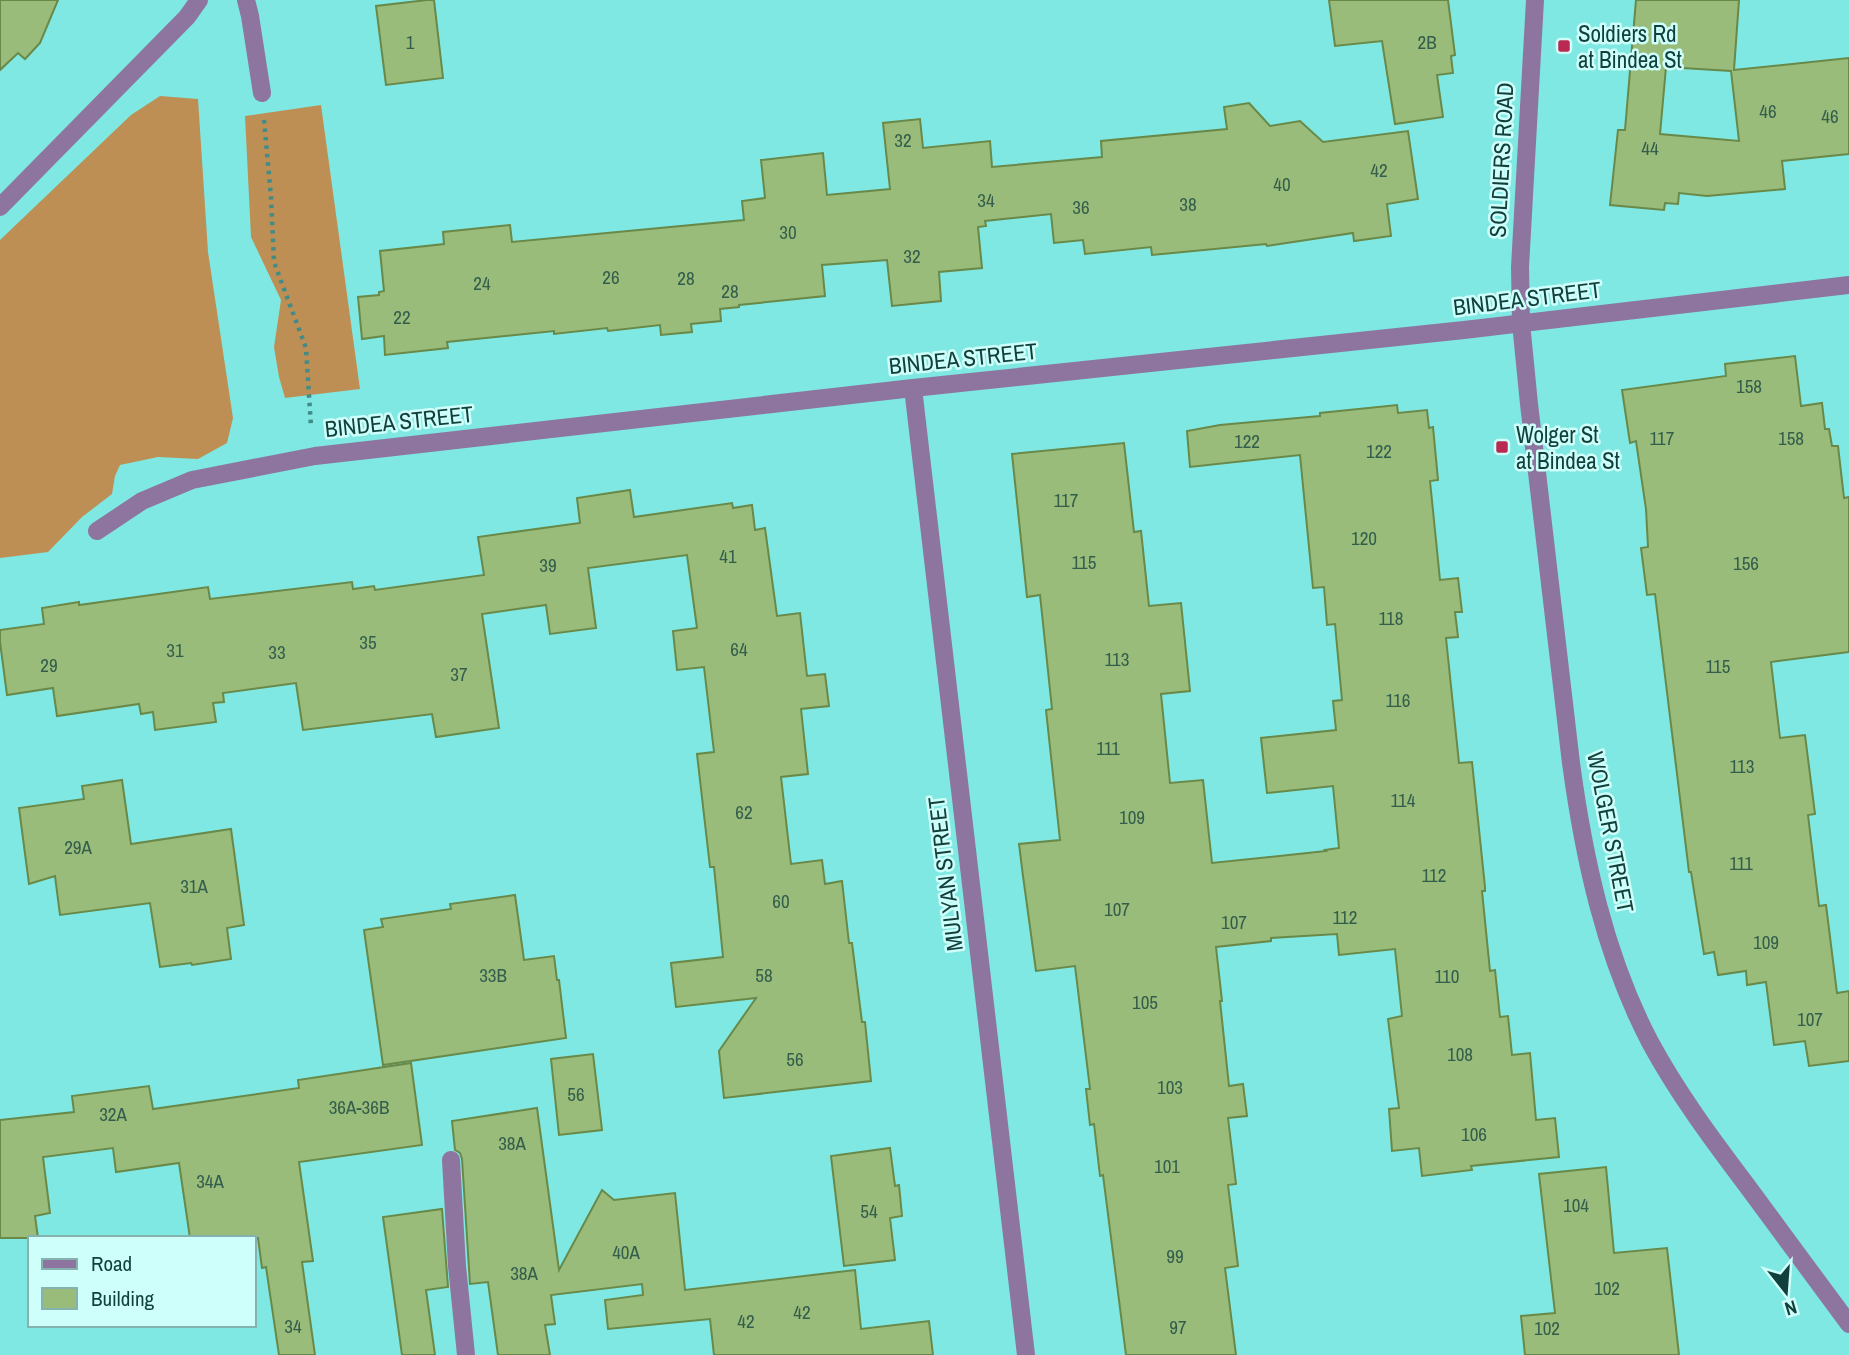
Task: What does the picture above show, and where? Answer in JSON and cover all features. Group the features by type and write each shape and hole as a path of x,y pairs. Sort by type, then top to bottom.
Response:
{"street":[{"path":"0,208 187,17 198,0"},
{"path":"246,0 262,93"},
{"name":"SOLDIERS ROAD","path":"1521,323 1520,267 1535,0"},
{"name":"BINDEA STREET","path":"97,531 142,501 192,480 315,456 1849,285"},
{"name":"WOLGER STREET","path":"1521,323 1577,811 1590,875 1618,967 1650,1042 1693,1113 1849,1324"},
{"name":"MULYAN STREET","path":"913,388 1026,1355"},
{"path":"451,1160 457,1266 466,1355"}],"path":[{"path":"262,93 274,262 306,348 315,456"}],"shaded area":[{"path":"160,96 198,99 208,252 233,418 227,443 198,459 158,457 120,465 112,494 82,517 48,552 0,558 0,240 131,115"},
{"path":"321,105 360,389 285,398 274,347 281,300 251,237 245,116"}],"building":[{"path":"0,0 58,0 40,43 25,59 18,53 0,70"},
{"path":"434,0 443,78 386,85 376,6"},
{"path":"1329,0 1448,0 1455,55 1451,56 1453,73 1437,75 1443,117 1395,124 1382,41 1335,46"},
{"path":"1636,0 1739,0 1734,70 1849,58 1849,154 1782,161 1785,189 1707,196 1679,193 1678,204 1665,203 1664,210 1610,205 1618,130 1625,130","holes":["1666,67 1731,71 1739,141 1660,134"]},
{"path":"1249,103 1270,126 1300,121 1323,142 1408,131 1418,199 1387,204 1391,236 1354,241 1353,233 1267,246 1152,255 1151,247 1085,254 1083,240 1054,243 1051,214 985,221 986,226 978,227 982,268 939,272 941,301 892,306 887,260 822,265 825,296 720,309 721,321 691,324 692,332 661,335 660,325 608,331 607,328 554,334 554,331 447,342 448,348 385,355 384,336 362,339 358,297 379,295 379,292 384,291 380,251 444,244 443,232 510,225 512,242 744,220 742,201 765,198 761,160 823,153 827,195 890,189 883,123 920,119 923,148 990,141 992,167 1102,157 1101,141 1227,129 1224,107"},
{"path":"1795,356 1801,406 1822,403 1825,429 1829,429 1832,446 1838,446 1844,498 1849,497 1849,652 1771,662 1780,738 1805,735 1815,814 1808,815 1819,906 1826,905 1837,993 1849,991 1849,1061 1809,1066 1805,1041 1774,1045 1766,982 1747,985 1746,971 1718,975 1714,952 1704,954 1689,872 1655,594 1647,595 1641,548 1648,547 1646,509 1636,441 1630,443 1622,390 1726,376 1725,364"},
{"path":"1397,405 1398,413 1427,410 1429,428 1433,427 1438,480 1430,481 1440,580 1458,578 1462,612 1455,612 1458,637 1446,638 1459,763 1472,762 1485,887 1485,891 1482,891 1490,971 1495,970 1500,1017 1508,1016 1512,1055 1530,1053 1536,1120 1555,1118 1559,1157 1471,1166 1472,1170 1422,1176 1419,1148 1392,1151 1389,1109 1399,1108 1388,1019 1402,1016 1395,949 1339,955 1337,934 1271,938 1271,941 1216,947 1229,1086 1243,1084 1247,1116 1228,1118 1236,1184 1228,1185 1238,1266 1225,1268 1236,1355 1126,1355 1103,1175 1100,1176 1094,1124 1090,1125 1086,1089 1090,1089 1075,966 1036,971 1023,876 1019,844 1060,840 1046,710 1052,709 1040,595 1027,597 1012,454 1124,443 1134,532 1141,531 1149,606 1181,603 1190,691 1161,694 1170,783 1203,780 1212,863 1326,851 1339,848 1333,786 1267,793 1261,738 1336,730 1333,701 1342,700 1335,624 1327,625 1324,587 1313,588 1300,455 1190,467 1187,431"},
{"path":"630,490 634,517 732,503 733,508 752,505 755,530 765,528 777,616 800,613 807,676 825,674 829,706 801,709 808,774 781,777 791,864 822,860 825,884 842,881 849,943 852,943 862,1022 865,1022 871,1081 724,1098 719,1051 756,998 676,1007 671,963 723,957 714,867 710,867 697,754 714,752 704,667 677,670 673,631 697,628 687,555 588,568 596,628 550,634 546,605 482,614 499,728 436,737 432,714 303,730 296,683 223,693 224,702 213,703 216,722 155,730 153,712 141,714 139,704 57,716 53,688 7,695 0,630 44,624 42,608 208,587 210,599 352,582 353,589 374,586 375,590 484,575 478,537 580,523 577,498"},
{"path":"122,780 131,844 231,829 244,925 227,928 231,959 160,967 150,903 60,915 55,876 29,884 19,808 84,799 82,786"},
{"path":"515,895 524,960 554,956 566,1038 383,1065 364,930 383,927 381,919 451,909 450,904"},
{"path":"593,1054 602,1130 559,1135 551,1059"},
{"path":"411,1063 422,1145 299,1162 313,1261 302,1262 315,1355 279,1355 266,1267 262,1268 256,1236 190,1236 179,1163 116,1172 113,1148 43,1157 50,1213 35,1216 38,1236 0,1238 0,1120 74,1112 72,1096 149,1086 153,1109 299,1088 298,1080"},
{"path":"537,1108 559,1270 602,1190 614,1200 675,1193 685,1290 855,1270 861,1329 929,1321 933,1355 714,1355 710,1319 608,1329 605,1300 643,1295 642,1284 551,1295 555,1324 545,1325 550,1355 498,1355 488,1282 470,1284 462,1159 460,1153 455,1150 452,1121"},
{"path":"890,1148 895,1186 899,1185 902,1216 890,1218 895,1260 844,1266 831,1156"},
{"path":"1606,1167 1614,1253 1667,1248 1679,1355 1525,1355 1521,1316 1555,1313 1539,1174"},
{"path":"442,1209 448,1287 426,1290 435,1355 402,1355 383,1217"}],"place":[{"name":"Soldiers Rd at Bindea St","path":"1564,46"},
{"name":"Wolger St at Bindea St","path":"1502,447"}]}
